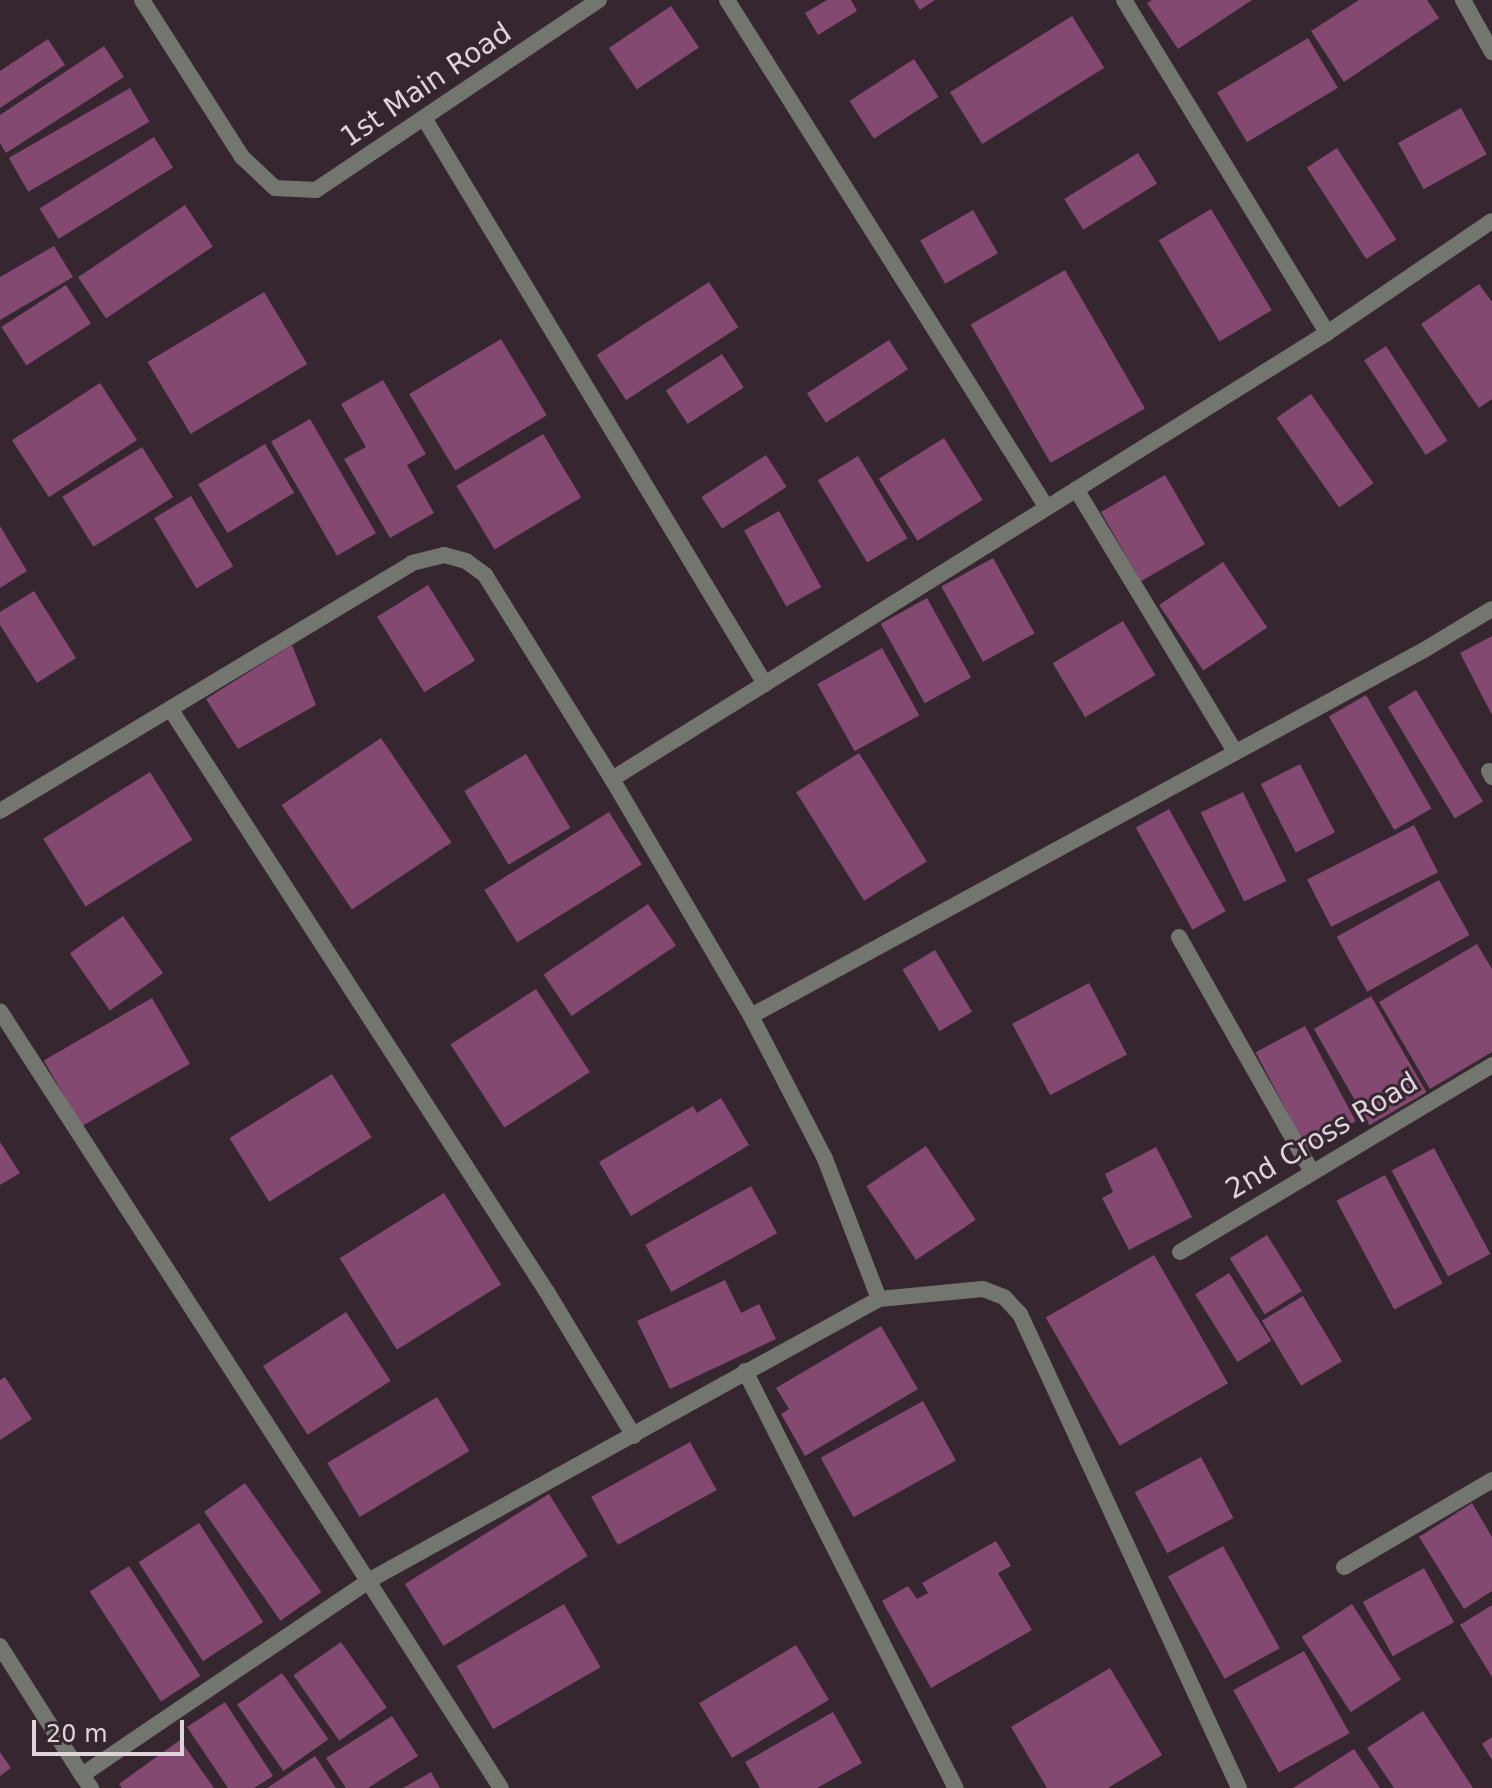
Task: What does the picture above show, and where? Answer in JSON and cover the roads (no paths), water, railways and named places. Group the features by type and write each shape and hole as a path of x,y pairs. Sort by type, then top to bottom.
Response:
{"street":[{"name":"1st Main Road","path":"142,0 242,157 275,188 316,190 599,0"},
{"path":"727,0 1047,508"},
{"path":"1124,0 1327,333"},
{"path":"1463,0 1492,52"},
{"path":"424,118 765,684"},
{"path":"612,779 1327,333 1492,221"},
{"path":"1076,489 1235,752"},
{"path":"0,811 412,563 444,555 466,561 485,575 612,779 751,1016 825,1159 879,1299"},
{"path":"751,1016 1492,609"},
{"path":"171,710 547,1292 634,1436"},
{"path":"1179,937 1312,1172"},
{"path":"0,1011 501,1788"},
{"name":"2nd Cross Road","path":"1180,1252 1492,1065"},
{"path":"0,1646 86,1782 368,1581 634,1436 745,1371 879,1299 983,1289 1004,1297 1020,1314 1239,1788"},
{"path":"745,1371 956,1788"},
{"path":"1344,1567 1492,1480"}]}
